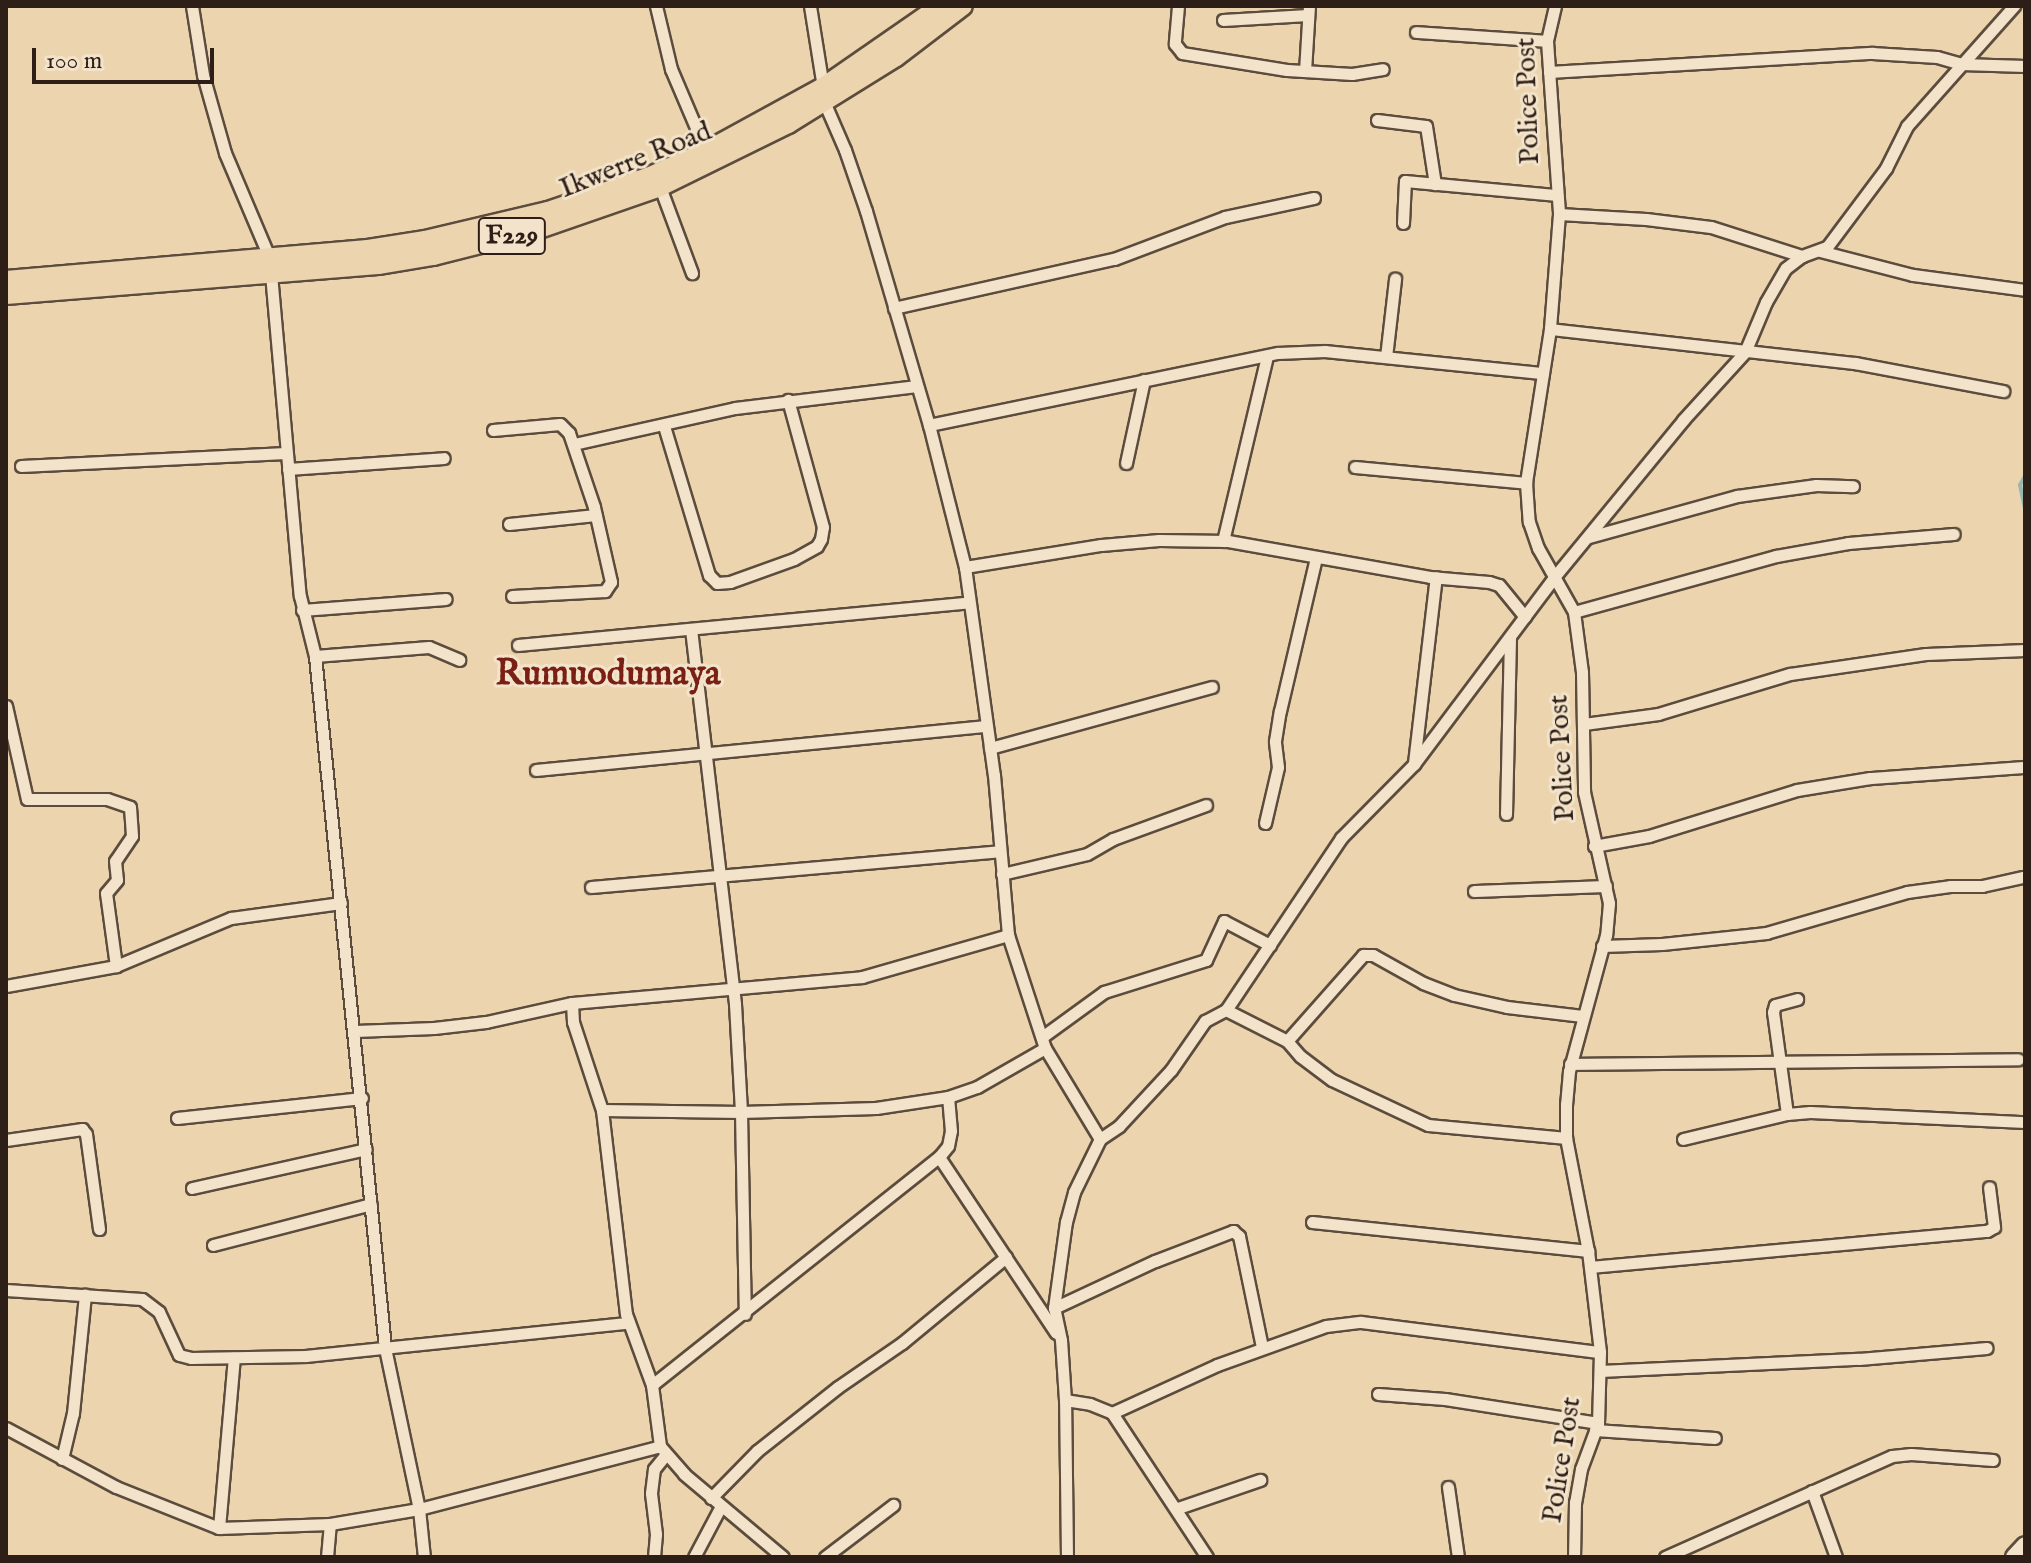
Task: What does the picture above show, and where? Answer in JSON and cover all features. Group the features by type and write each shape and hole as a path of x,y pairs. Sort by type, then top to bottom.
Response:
{"main road":[{"name":"F229","path":"6,280 271,267 502,222 611,190 706,151 824,96 940,6"},
{"name":"Ikwerre Road","path":"6,295 271,267 324,271 433,256 536,230 660,187 824,96 963,6"},
{"path":"2014,1557 2025,1545"}],"street":[{"path":"192,6 203,75 225,153 271,267 302,610 315,656 385,1348 419,1509 424,1557"},
{"path":"656,6 671,69 706,151"},
{"path":"810,6 824,96 845,150 894,308 929,425 965,567 990,748 1008,935 1044,1042 1100,1139"},
{"path":"1178,6 1175,44 1182,53 1305,71 1352,74 1383,69"},
{"name":"Police Post","path":"1555,6 1547,41 1559,214 1550,329 1526,483 1529,522 1538,548 1574,612 1582,672 1584,792 1609,903 1602,946 1570,1064 1566,1138 1588,1251 1600,1352 1597,1426 1581,1469 1575,1502 1574,1557"},
{"path":"1067,1557 1065,1400 1061,1340 1054,1308 1066,1222 1074,1192 1100,1139 1119,1126 1171,1070 1205,1021 1226,1010 1341,838 1414,764 1555,576 1683,420 1745,352 1772,290 1786,268 1802,256 1820,251 1834,239 1886,168 1907,126 1948,84 1961,64 1969,61 2014,6"},
{"path":"1223,20 1309,10 1305,71"},
{"path":"1416,32 1547,41"},
{"path":"1549,72 1872,53 1937,57 1961,64 2025,66"},
{"path":"1377,120 1426,126 1435,184"},
{"path":"1403,223 1405,181 1557,195"},
{"path":"660,187 692,273"},
{"path":"894,308 1114,259 1225,217 1314,198"},
{"path":"1559,214 1646,219 1711,227 1802,256"},
{"path":"1820,251 1913,275 2025,290"},
{"path":"1386,357 1395,279"},
{"path":"1550,329 1855,363 2003,391"},
{"path":"929,425 1267,356 1325,351 1543,373"},
{"path":"1223,541 1267,356"},
{"path":"1126,463 1144,380"},
{"path":"574,444 735,408 917,386"},
{"path":"664,426 709,575 717,583 730,582 794,559 817,546 821,539 823,527 788,400"},
{"path":"493,430 560,424 574,444 607,556 610,588 605,591 512,596"},
{"path":"21,466 286,453"},
{"path":"288,469 444,458"},
{"path":"1355,467 1526,483"},
{"path":"1588,538 1737,496 1816,485 1853,486"},
{"path":"509,524 596,515"},
{"path":"1574,612 1776,556 1848,543 1954,534"},
{"path":"965,567 1101,545 1159,540 1223,541 1499,585 1525,617"},
{"path":"1265,823 1273,801 1278,767 1275,741 1280,711 1302,633 1316,558"},
{"path":"1414,764 1436,577"},
{"path":"302,610 446,599"},
{"path":"518,645 969,602"},
{"path":"691,629 733,989 741,1112 745,1314"},
{"path":"1506,814 1510,637"},
{"path":"315,656 429,647 459,660"},
{"path":"1584,724 1658,714 1790,674 1926,654 2025,650"},
{"path":"990,748 1212,687"},
{"path":"6,706 27,799 107,799 130,807 132,836 115,861 117,880 106,893 116,966"},
{"path":"536,770 986,726"},
{"path":"1594,846 1649,836 1797,790 1870,778 2025,767"},
{"path":"1002,874 1087,854 1113,839 1206,805"},
{"path":"591,887 999,851"},
{"path":"1602,946 1662,944 1766,933 1907,892 1950,886 1982,886 2023,877"},
{"path":"1474,891 1606,886"},
{"path":"6,986 116,966 231,918 341,903"},
{"path":"602,1110 741,1112 876,1108 948,1097 977,1087 1044,1042 1104,992 1206,960 1224,921 1270,945"},
{"path":"355,1031 486,1022 572,1003 862,977 1008,935"},
{"path":"1287,1041 1363,955 1373,955 1423,983 1454,995 1507,1007 1582,1016"},
{"path":"1787,1114 1773,1012 1781,1002 1797,999"},
{"path":"572,1003 573,1022 602,1110 628,1323 652,1385 663,1450 654,1469 651,1493 656,1534 654,1557"},
{"path":"1226,1010 1287,1041 1300,1056 1332,1080 1428,1125 1566,1138"},
{"path":"1570,1064 2018,1059"},
{"path":"652,1385 939,1157 948,1146 951,1131 948,1097"},
{"path":"177,1118 362,1098"},
{"path":"1683,1139 1787,1114 1909,1115 2025,1122"},
{"path":"6,1140 82,1129 86,1134 99,1229"},
{"path":"192,1188 366,1149"},
{"path":"939,1157 1061,1340"},
{"path":"1590,1267 1987,1231 1994,1227 1989,1187"},
{"path":"213,1245 371,1204"},
{"path":"1312,1222 1588,1251"},
{"path":"1054,1308 1155,1261 1233,1231 1239,1236 1262,1347"},
{"path":"694,1557 716,1502 757,1451 838,1387 902,1343 1006,1257"},
{"path":"6,1290 142,1299 159,1312 179,1355 234,1358 306,1356 628,1323"},
{"path":"62,1459 73,1413 85,1295"},
{"path":"1112,1413 1262,1347 1326,1326 1361,1322 1600,1352"},
{"path":"1600,1371 1859,1359 1987,1348"},
{"path":"219,1528 234,1358"},
{"path":"1378,1394 1459,1401 1597,1426 1715,1438"},
{"path":"1065,1400 1090,1404 1112,1413 1178,1508 1207,1557"},
{"path":"6,1428 170,1512 219,1528 330,1524 419,1509 663,1450"},
{"path":"663,1450 716,1502 783,1557"},
{"path":"1665,1557 1892,1456 1911,1454 1993,1460"},
{"path":"1178,1508 1260,1480"},
{"path":"1448,1487 1458,1557"},
{"path":"1812,1491 1836,1557"},
{"path":"825,1557 893,1505"},
{"path":"327,1557 330,1524"}],"waterway":[{"path":"2025,476 2020,485 2025,508"}],"district":[{"name":"Rumuodumaya","path":"608,675"}]}
